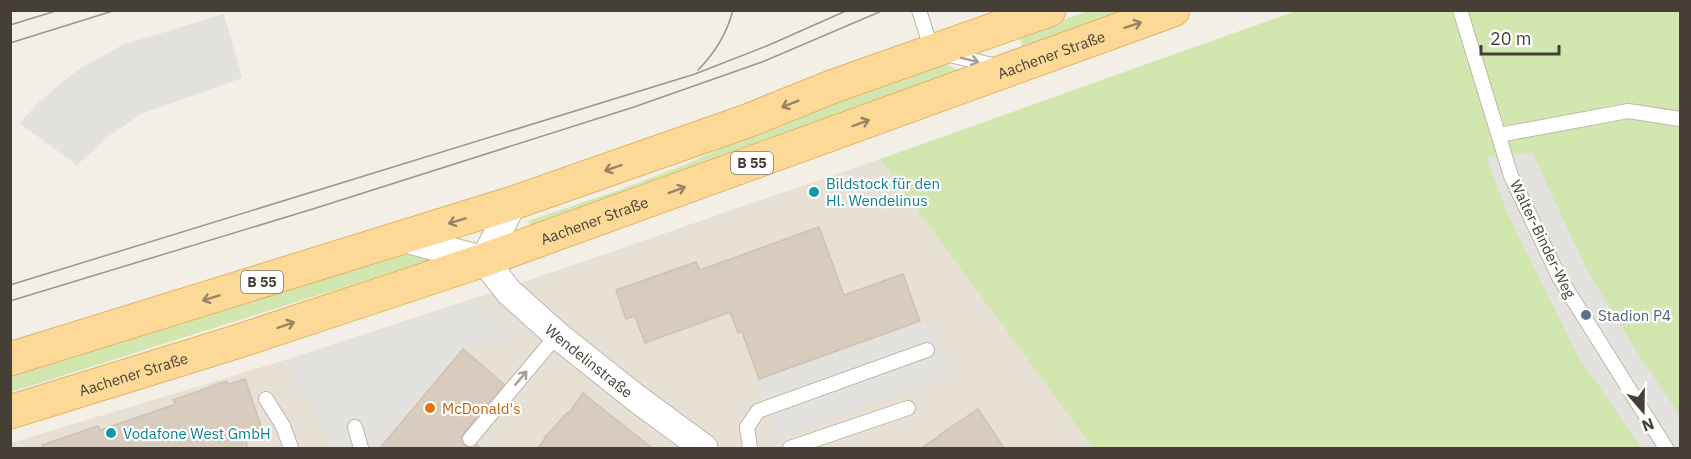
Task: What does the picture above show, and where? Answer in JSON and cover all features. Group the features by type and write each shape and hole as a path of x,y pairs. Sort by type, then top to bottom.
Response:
{"main road":[{"name":"B 55","path":"10,359 513,203 747,121 834,86 1049,10"},
{"name":"Aachener Straße","path":"10,412 484,260 1173,10"}],"street":[{"path":"402,238 484,260 513,203"},
{"name":"Wendelinstraße","path":"484,260 509,292 558,335 636,398 704,448"}],"lane":[{"path":"919,10 932,51 1008,69"},
{"name":"Walter-Binder-Weg","path":"1460,10 1511,176 1559,277 1666,448"},
{"path":"1499,135 1628,111 1680,119"},
{"path":"470,439 558,335"},
{"path":"750,448 747,427 758,411 927,350"},
{"path":"266,399 283,426 291,448"},
{"path":"790,448 908,408"},
{"path":"355,427 361,448"}],"shaded area":[{"path":"224,14 242,78 141,114 110,135 77,165 19,123 41,100 78,70 122,45"},
{"name":"Stadion P4","path":"1532,153 1587,270 1635,349 1680,416 1680,448 1642,448 1578,356 1508,214 1486,157"},
{"path":"880,159 1009,316 1108,448 11,448 11,443 285,360 518,284"},
{"path":"471,300 511,338 463,350 380,448 333,448 285,361"},
{"path":"924,321 945,355 952,375 778,438 758,381"}],"green space":[{"path":"1089,11 1140,11 1022,48 1021,34"},
{"path":"1296,11 1680,11 1680,448 1093,448 880,159"},
{"path":"942,63 957,69 959,74 531,227 528,221 619,190 689,163 730,144"},
{"path":"413,252 433,259 11,392 11,374 395,254"}],"building":[{"path":"819,227 844,295 903,274 920,321 759,379 742,332 738,333 730,312 645,343 635,316 626,319 616,290 696,262 700,270"},
{"path":"463,349 504,384 461,437 465,446 473,448 380,448"},
{"path":"245,379 264,434 245,440 248,448 43,448 42,445 98,426 100,430 176,404 173,400 226,381 229,384"},
{"path":"583,393 652,448 538,448"},
{"path":"978,409 1004,448 921,448 940,436"}],"tram line":[{"path":"10,25 59,10"},
{"path":"10,43 116,10"},
{"path":"698,70 720,42 733,10"},
{"path":"10,285 695,74 769,45 848,10"},
{"path":"10,301 316,208 634,107 762,62 884,10"}],"place":[{"name":"Bildstock für den Hl. Wendelinus","path":"814,192"},
{"name":"Stadion P4","path":"1586,315"},
{"name":"McDonald's","path":"430,408"},
{"name":"Vodafone West GmbH","path":"111,433"}]}
